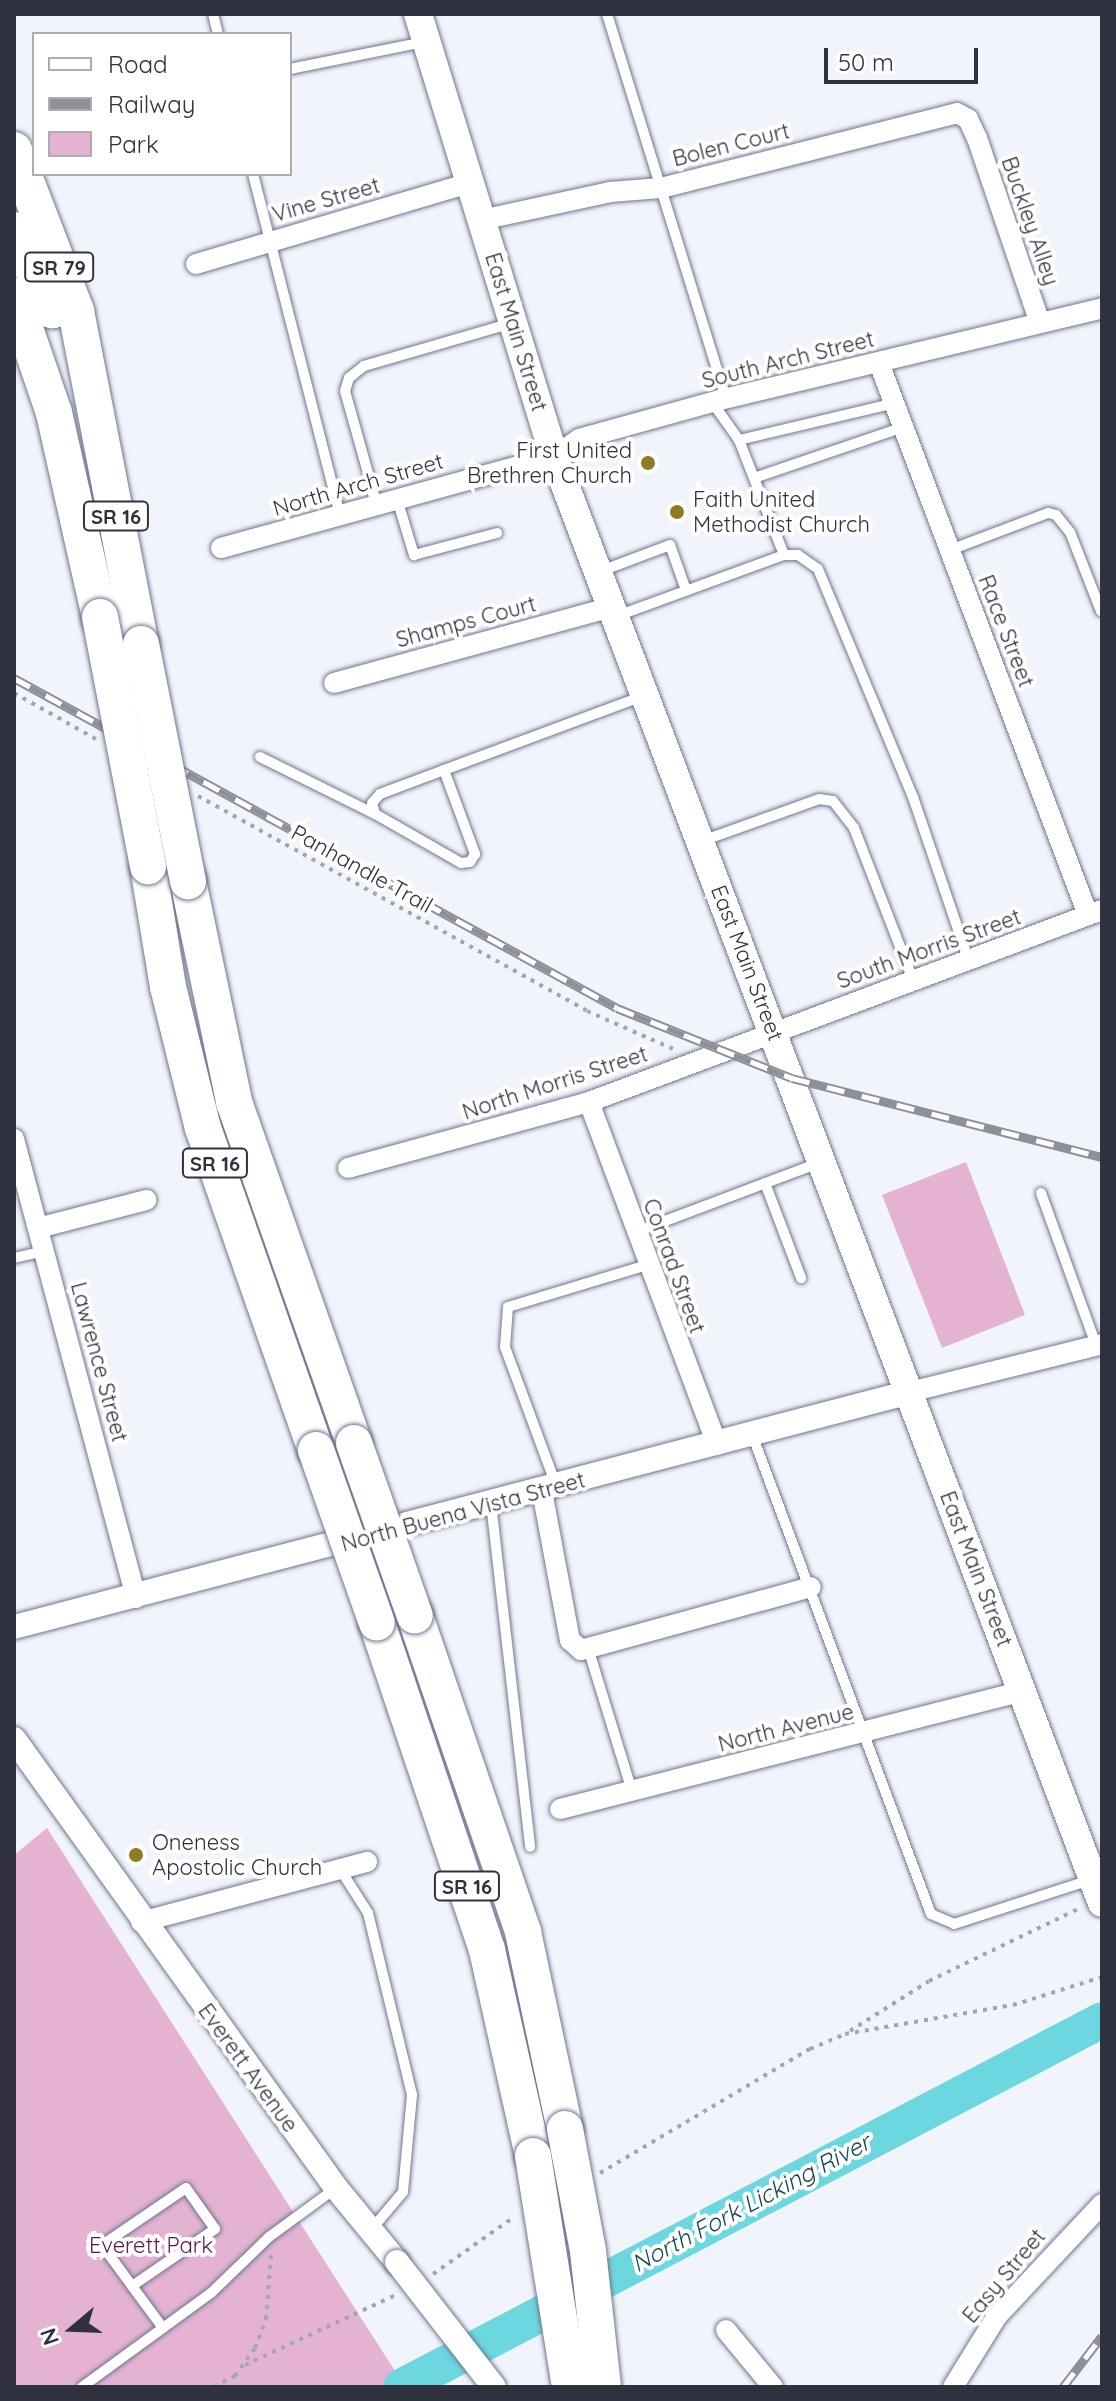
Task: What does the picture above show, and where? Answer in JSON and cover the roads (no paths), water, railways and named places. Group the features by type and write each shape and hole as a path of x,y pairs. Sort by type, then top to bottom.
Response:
{"highway":[{"name":"SR 79","path":"14,150 76,311 88,388"},
{"name":"SR 16","path":"14,230 88,388 234,1102 523,1932 588,2251 603,2387"},
{"name":"SR 16","path":"14,296 54,413 69,477 100,617 168,987 203,1128 377,1623 487,1950 533,2156 570,2387"},
{"path":"14,370 69,477"}],"main road":[{"name":"East Main Street","path":"418,14 554,456 1099,1893"}],"street":[{"name":"Bolen Court","path":"481,220 610,192 661,188 949,113 968,119 977,138"},
{"name":"Buckley Alley","path":"977,138 1039,320"},
{"name":"Vine Street","path":"196,264 470,183"},
{"name":"South Arch Street","path":"554,456 579,439 719,400 879,363 1039,320 1102,308"},
{"name":"Race Street","path":"879,363 1095,913"},
{"name":"North Arch Street","path":"221,548 554,456"},
{"name":"Shamps Court","path":"334,683 613,612"},
{"name":"South Morris Street","path":"773,1033 1095,913"},
{"name":"North Morris Street","path":"348,1168 589,1102 773,1033"},
{"name":"Conrad Street","path":"589,1102 647,1265 717,1445"},
{"name":"Lawrence Street","path":"14,1139 136,1598"},
{"path":"38,1228 146,1200"},
{"path":"910,1392 1099,1344"},
{"name":"North Buena Vista Street","path":"14,1627 753,1437 910,1392"},
{"path":"549,1489 570,1640 581,1650 811,1587"},
{"name":"North Avenue","path":"560,1809 1023,1691"},
{"name":"Everett Avenue","path":"14,1739 141,1922 336,2188 494,2387"},
{"path":"141,1922 367,1862"},
{"name":"Easy Street","path":"953,2387 997,2316 1102,2204"},
{"path":"726,2330 773,2387"}],"lane":[{"path":"607,14 661,188 719,400 739,440 784,555"},
{"path":"292,69 426,42"},
{"path":"254,176 340,515"},
{"path":"497,533 414,555 387,502 345,391 349,378 364,366 513,323"},
{"path":"739,440 895,403"},
{"path":"754,478 904,427"},
{"path":"950,550 1048,513 1056,515 1070,532 1101,611"},
{"path":"598,572 670,545 686,590"},
{"path":"613,612 784,555 798,555 818,569 831,591 913,797 968,959"},
{"path":"375,814 372,803 380,794 645,695"},
{"path":"260,757 375,814 461,863 470,862 475,854 444,770"},
{"path":"700,841 819,799 833,801 854,828 913,980"},
{"path":"636,1232 823,1161"},
{"path":"765,1183 801,1278"},
{"path":"1041,1193 1099,1344"},
{"path":"14,1258 45,1251"},
{"path":"549,1489 505,1347 508,1307 647,1265"},
{"path":"753,1437 931,1914 954,1924 1099,1893"},
{"path":"491,1503 530,1847"},
{"path":"588,1648 632,1791"},
{"path":"340,1869 368,1913 412,2095 403,2192 369,2232"},
{"path":"132,2286 215,2229 186,2188 102,2245 132,2286 163,2328"},
{"path":"82,2387 211,2293 269,2237 336,2188"}],"waterway":[{"name":"North Fork Licking River","path":"401,2387 1102,2020"}],"railway":[{"path":"14,678 617,1008 792,1078 1102,1157"},
{"path":"1063,2387 1102,2336"}],"place":[{"name":"First United Brethren Church","path":"648,463"},
{"name":"Faith United Methodist Church","path":"677,512"},
{"name":"Oneness Apostolic Church","path":"136,1855"}],"park label":[{"name":"Everett Park","path":"151,2246"}]}
